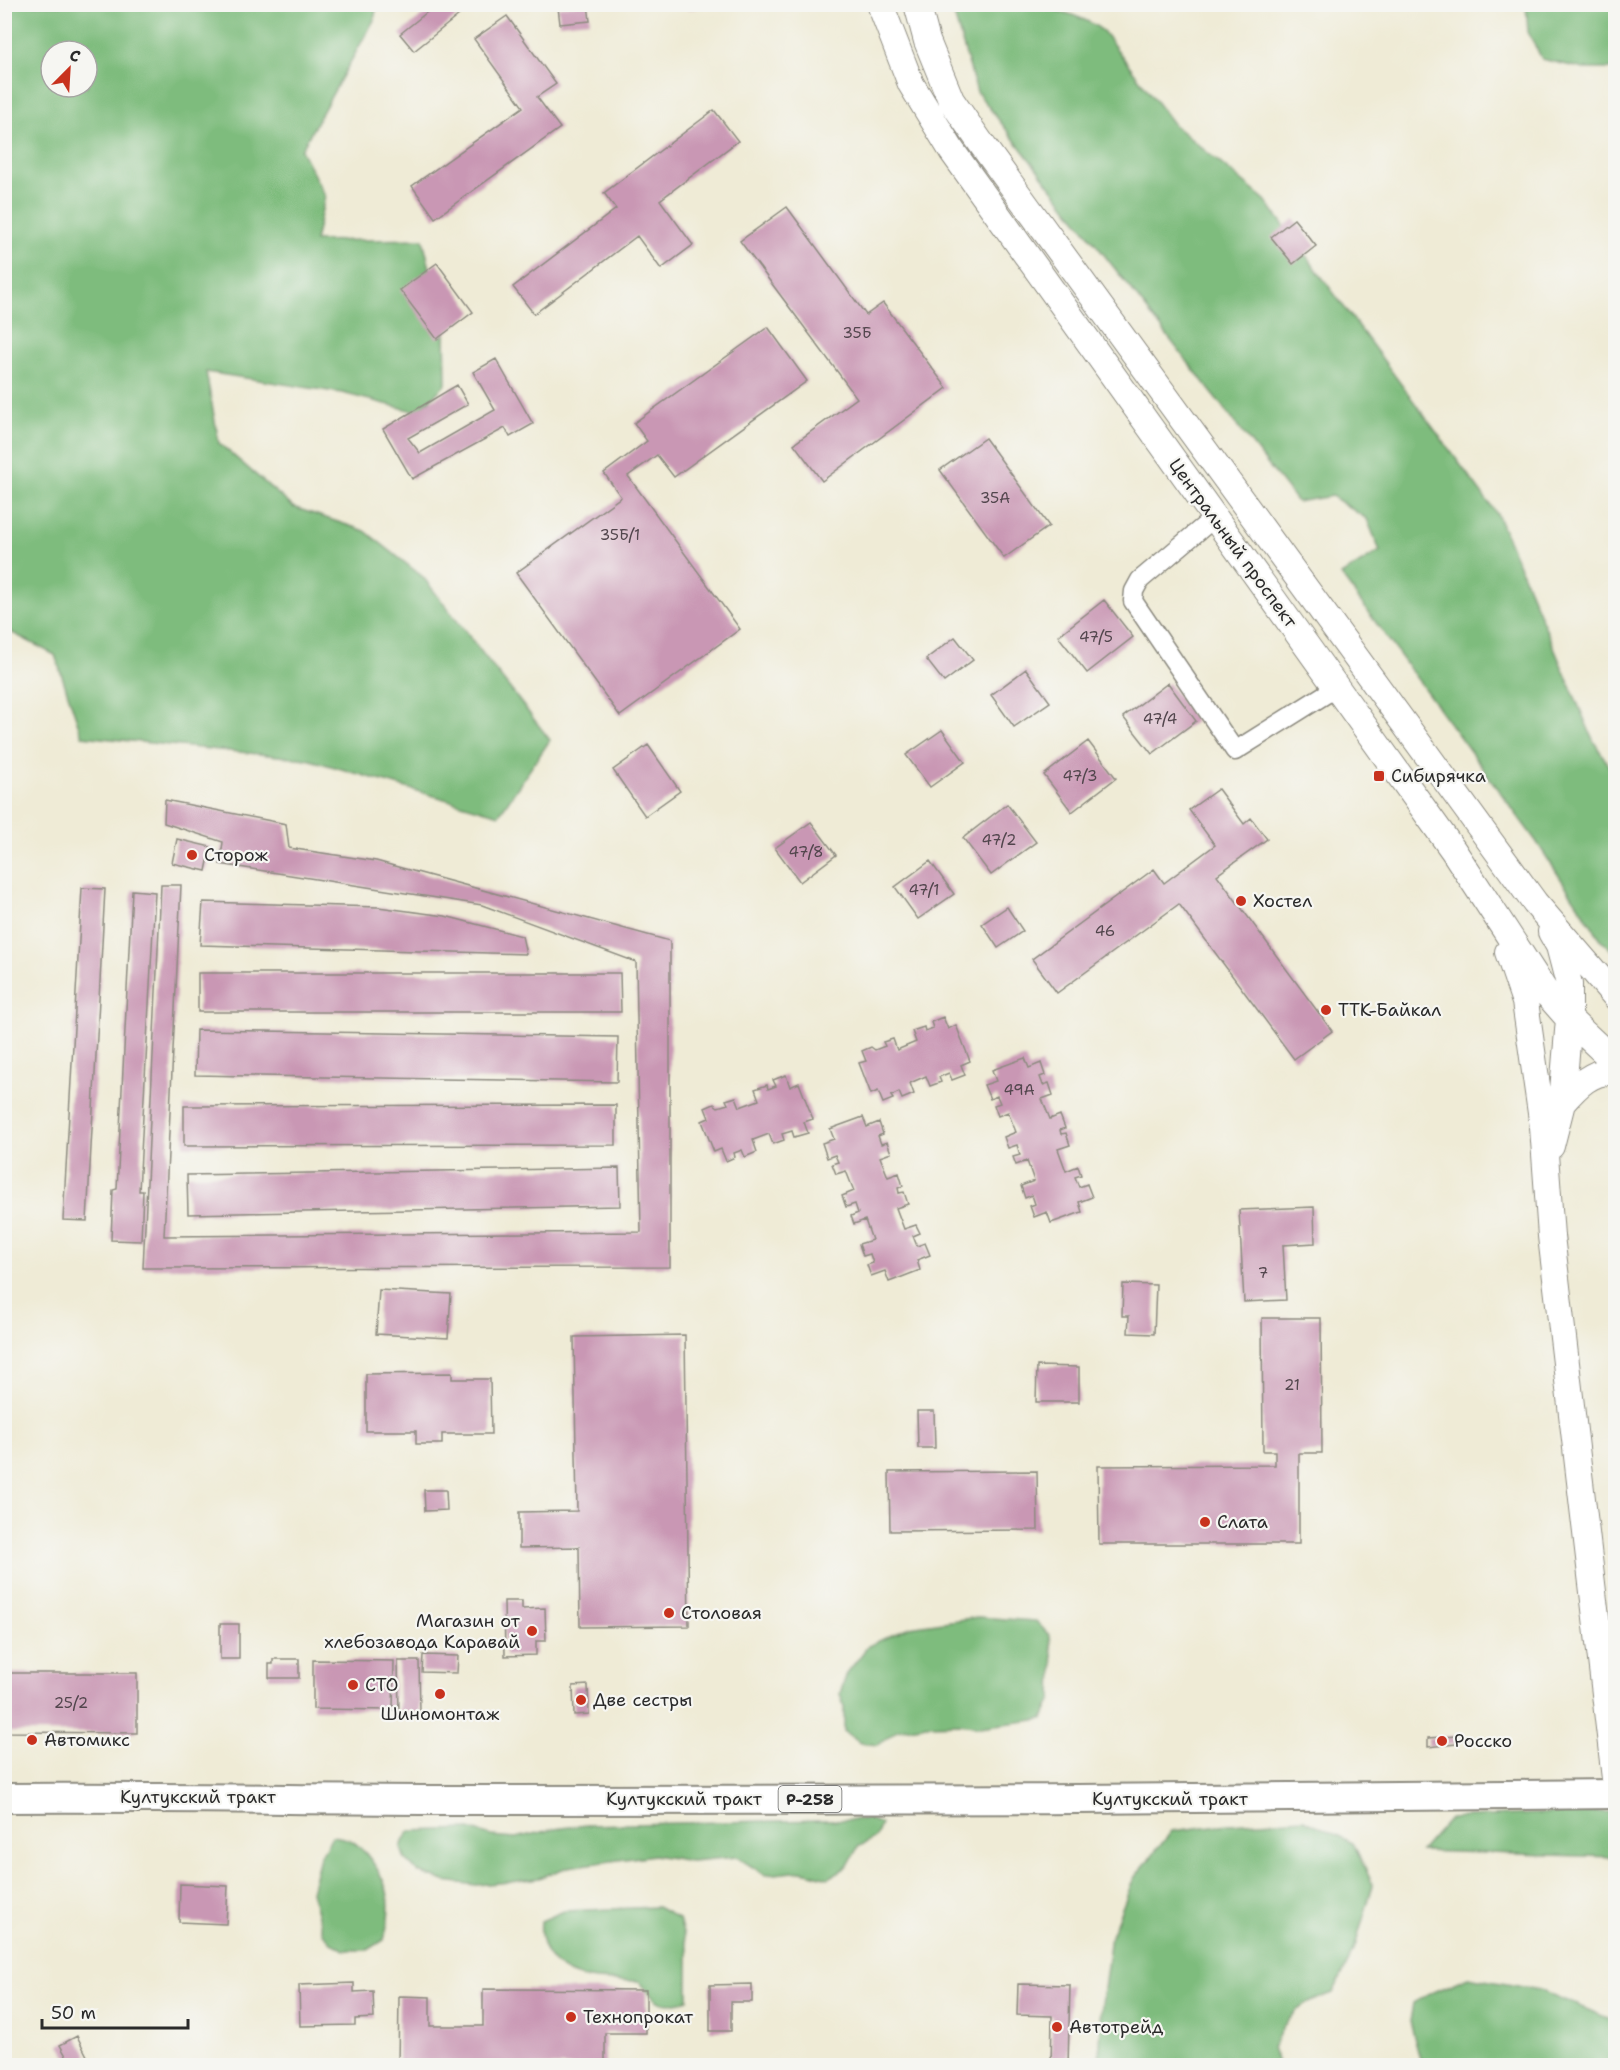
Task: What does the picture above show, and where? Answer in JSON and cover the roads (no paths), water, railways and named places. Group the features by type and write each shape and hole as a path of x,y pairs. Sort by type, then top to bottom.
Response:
{"main road":[{"name":"Центральный проспект","path":"880,4 911,84 952,151 1337,687 1452,850 1547,994 1569,1020 1616,1063"},
{"name":"Центральный проспект","path":"916,4 927,41 951,100 1535,903 1616,997"},
{"path":"1535,903 1559,946 1569,984 1569,1020 1562,1103 1547,1161"},
{"path":"1499,923 1525,1002 1547,1161 1551,1236 1616,1787"},
{"path":"1562,1103 1587,1078 1608,1071 1616,1072"},
{"name":"Култукский тракт","path":"4,1798 1075,1800 1616,1794"}],"street":[{"path":"1215,517 1140,580 1134,591 1133,601 1235,751 1337,687"}],"place":[{"name":"Сибирячка","path":"1379,776"},
{"name":"Сторож","path":"192,855"},
{"name":"Хостел","path":"1241,901"},
{"name":"ТТК-Байкал","path":"1326,1010"},
{"name":"Слата","path":"1205,1522"},
{"name":"Столовая","path":"669,1613"},
{"name":"Магазин от хлебозавода Каравай","path":"532,1631"},
{"name":"СТО","path":"353,1685"},
{"name":"Шиномонтаж","path":"440,1694"},
{"name":"Две сестры","path":"581,1700"},
{"name":"Автомикс","path":"32,1740"},
{"name":"Росско","path":"1442,1741"},
{"name":"Технопрокат","path":"571,2017"},
{"name":"Автотрейд","path":"1057,2027"}]}
